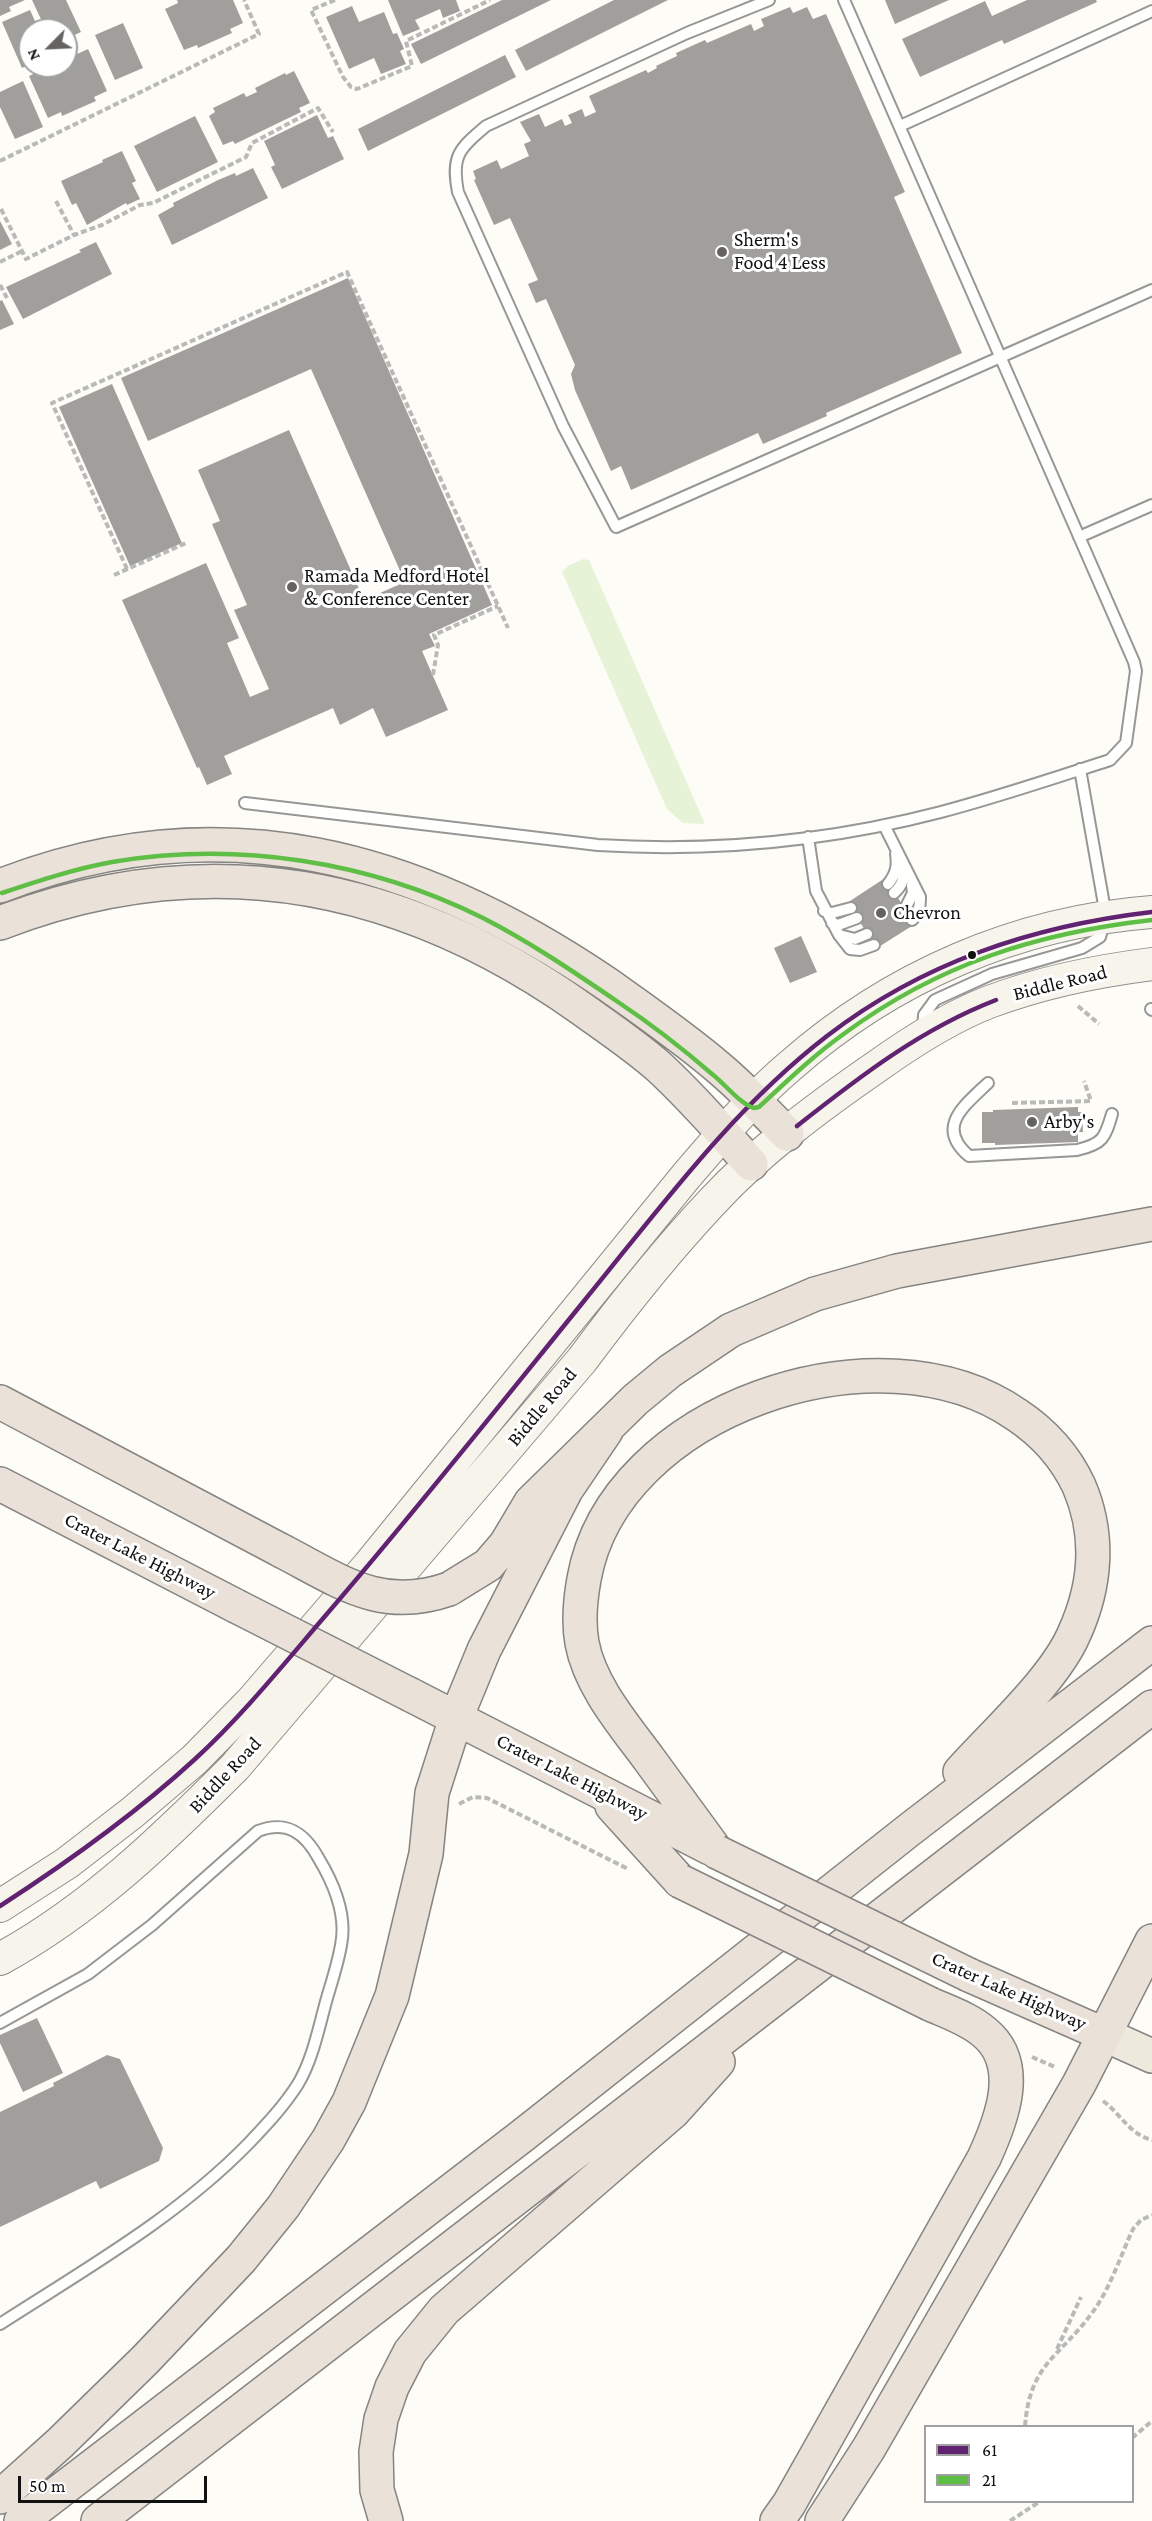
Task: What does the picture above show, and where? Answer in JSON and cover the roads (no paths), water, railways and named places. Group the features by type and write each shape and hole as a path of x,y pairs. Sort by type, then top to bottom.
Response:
{"highway":[{"path":"0,886 30,874 79,860 170,847 254,847 351,861 444,892 539,940 641,1008 720,1068 787,1134"},
{"path":"0,923 50,904 82,896 125,887 175,882 229,881 281,884 324,891 375,904 461,937 540,979 657,1065 751,1164"},
{"path":"0,1402 362,1592 376,1596 408,1598 428,1596 449,1589 488,1564 506,1544 531,1502 653,1384 708,1344 747,1322 815,1294 932,1263 1152,1224"},
{"path":"717,1852 620,1719 596,1679 583,1646 579,1620 581,1595 592,1545 603,1521 621,1494 645,1468 673,1444 707,1422 750,1401 795,1386 847,1377 890,1376 933,1380 963,1387 1002,1404 1035,1428 1053,1445 1073,1473 1085,1500 1092,1528 1094,1563 1088,1598 1073,1638 1044,1680 909,1830"},
{"path":"0,2497 116,2388 241,2259 283,2206 328,2140 349,2102 392,1996 426,1854 432,1793 456,1718 484,1650 566,1490 606,1431"},
{"name":"Crater Lake Highway","path":"0,1484 717,1852 969,1975 1103,2034"},
{"path":"21,2521 522,2136 909,1830 1152,1643"},
{"path":"98,2521 1152,1707"},
{"path":"597,1790 680,1881 964,2019 984,2031 1002,2055 1006,2073 1006,2097 998,2128 967,2189 789,2504 777,2521"},
{"path":"822,2521 869,2448 1079,2084 1152,1941"},
{"path":"386,2521 377,2490 376,2452 381,2419 392,2387 410,2352 444,2310 673,2112 771,2002"}],"main road":[{"name":"Biddle Road","path":"0,1906 67,1863 133,1812 194,1760 251,1702 369,1565 723,1133 789,1066 869,1005 915,978 982,950 1027,935 1106,916 1152,912"},
{"name":"Biddle Road","path":"0,1959 31,1942 116,1880 235,1767 582,1360 632,1293 712,1202 751,1164 859,1078 923,1034 988,1002 1061,978 1152,964"},
{"name":"Crater Lake Highway","path":"1103,2034 1152,2056"}],"lane":[{"path":"769,0 687,33 486,126 457,155 454,170 458,192 563,426 616,527 1152,290"},
{"path":"245,803 574,842 648,848 808,837 884,825 941,812 1110,759 1126,743 1136,671 844,0"},
{"path":"900,126 1152,11"},
{"path":"1079,537 1152,505"},
{"path":"923,1034 924,1015 935,1000 993,974 1082,948 1100,936 1106,916 1080,769"},
{"path":"884,825 920,897 918,915 912,920"},
{"path":"808,837 816,891 824,911 839,936 850,949 860,951 874,945"},
{"path":"895,848 897,864 891,888 900,888 904,879 904,865"},
{"path":"905,909 913,893 912,881"},
{"path":"824,911 832,914 851,908"},
{"path":"832,923 838,925 857,918"},
{"path":"839,936 855,939 867,934"},
{"path":"988,1083 963,1107 954,1121 953,1134 958,1147 969,1156 1066,1150 1093,1146 1105,1137 1112,1113"},
{"path":"0,2023 88,1974 152,1926 258,1831 273,1825 296,1831 313,1848 331,1880 340,1909 342,1944 314,2043 299,2082 275,2116 221,2172 145,2232 0,2324"}],"place":[{"name":"Sherm's Food 4 Less","path":"722,252"},
{"name":"Ramada Medford Hotel & Conference Center","path":"292,587"},
{"name":"Chevron","path":"881,913"},
{"name":"Arby's","path":"1032,1122"}]}
